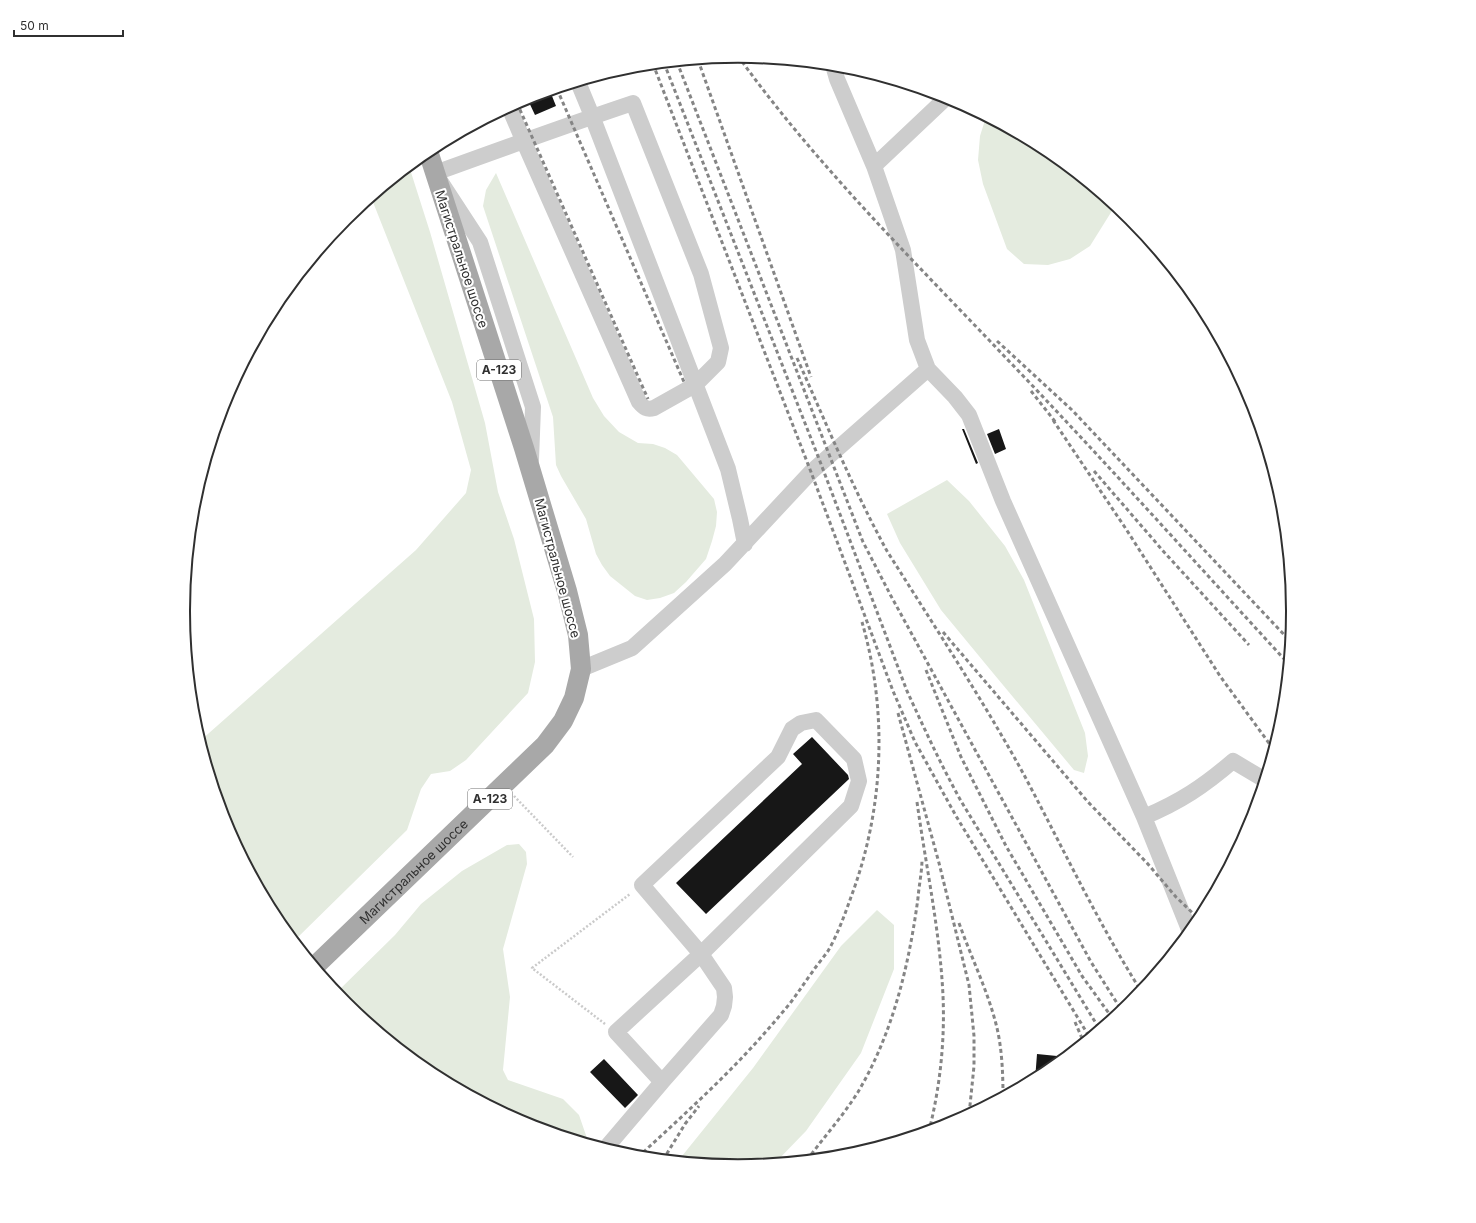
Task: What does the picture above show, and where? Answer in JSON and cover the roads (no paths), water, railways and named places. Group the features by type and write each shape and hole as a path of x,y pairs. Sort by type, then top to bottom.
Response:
{"main road":[{"name":"Магистральное шоссе","path":"318,963 545,746 563,721 574,698 581,669 578,635 567,591 530,468 430,157"}],"lane":[{"path":"836,72 874,166 903,250 917,340 928,369 954,396 968,415 1003,502 1144,817 1187,925"},
{"path":"580,87 728,469 745,544"},
{"path":"874,166 941,102"},
{"path":"435,173 524,142 592,116 633,103 701,274 721,348 718,362 695,385 654,408 644,408 640,402 524,142 511,113"},
{"path":"581,669 632,648 726,564 811,472 928,369"},
{"path":"609,1144 721,1015 724,1006 724,988 701,954 642,885 778,757 792,729 801,723 816,720 854,759 859,781 851,806 701,954 616,1032 662,1082"},
{"path":"1144,817 1169,807 1212,779 1233,761 1260,778"}],"railway":[{"path":"743,63 768,97 800,136 867,212 1078,434 1284,659"},
{"path":"700,64 811,377"},
{"path":"679,67 863,542 1091,962 1119,1006"},
{"path":"666,68 821,464 907,691 961,801 1098,1026"},
{"path":"655,70 811,472 893,691 915,742 956,816 1088,1034"},
{"path":"559,93 684,382"},
{"path":"520,109 648,399"},
{"path":"997,341 1072,410 1285,636"},
{"path":"797,358 851,480 887,551 1007,745 1109,938 1138,986"},
{"path":"1031,391 1057,424"},
{"path":"1053,420 1126,529 1220,676 1270,745"},
{"path":"1094,471 1164,552 1249,645"},
{"path":"644,1151 712,1088 765,1033 790,1004 828,951 841,925 862,864 870,830 876,795 879,760 879,725 876,691 862,622"},
{"path":"943,632 1088,802 1147,863 1176,897 1195,915"},
{"path":"926,670 961,757 1006,846 1082,976 1110,1015"},
{"path":"898,713 939,863 969,985 974,1036 974,1066 970,1108"},
{"path":"917,802 936,923 943,996 941,1064 930,1125"},
{"path":"811,1155 858,1092 881,1046 890,1022 898,998 910,948 918,898 922,859"},
{"path":"959,923 984,986 996,1024 1002,1060 1003,1092"},
{"path":"1075,1022 1082,1039"},
{"path":"666,1155 685,1124 699,1106"}]}
